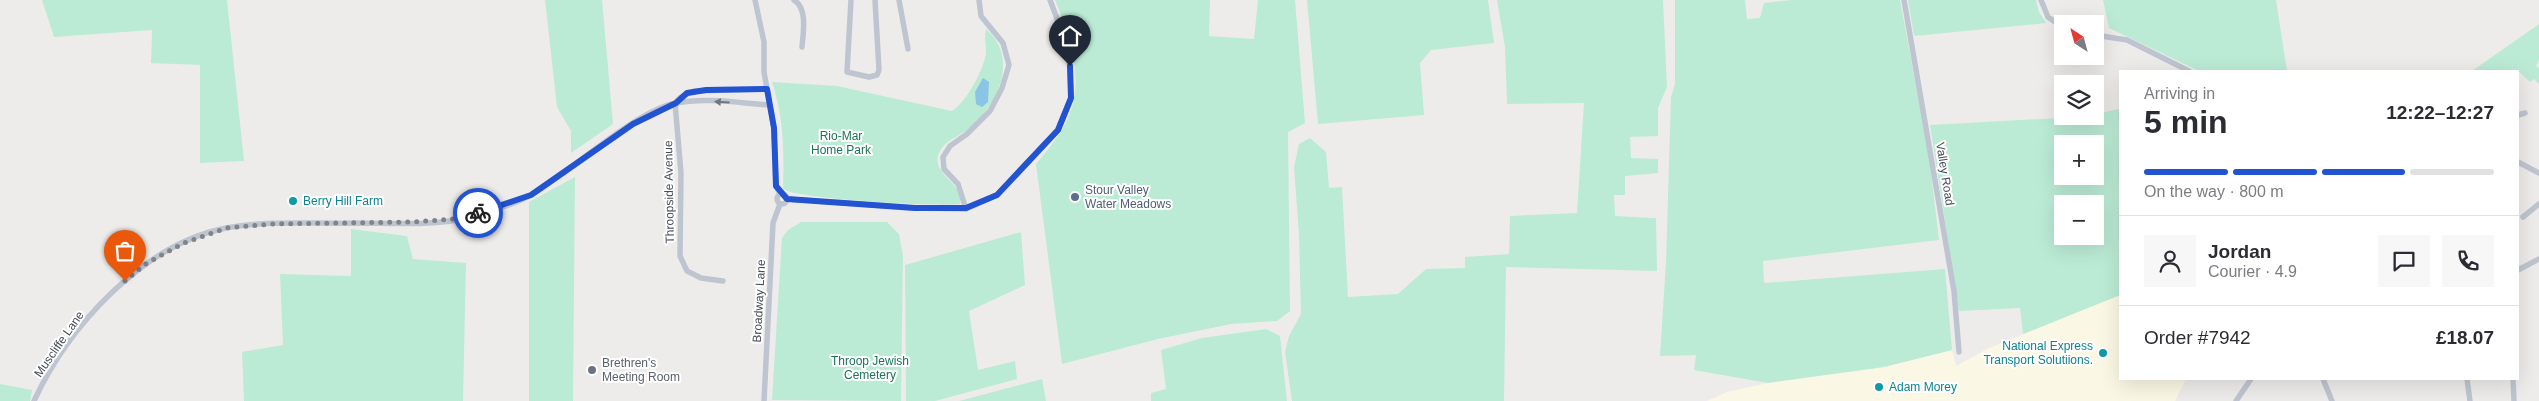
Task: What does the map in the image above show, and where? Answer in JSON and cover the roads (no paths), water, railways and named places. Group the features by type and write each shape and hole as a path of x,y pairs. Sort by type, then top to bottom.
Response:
{"street":[{"path":"763,0 756,0 764,42 767,89 774,128 776,186 780,194 785,195 787,199 915,208 966,208 997,195 1058,130 1071,98 1070,66 1061,29 1050,0"},
{"path":"794,0 798,2 803,12 802,47"},
{"path":"851,0 847,72 869,77 877,76 879,70 875,0"},
{"path":"899,0 908,49"},
{"path":"966,208 963,194 958,184 944,169 942,158 950,146 967,134 990,111 1002,88 1009,65 1003,43 981,16 979,0"},
{"name":"Valley Road","path":"1904,0 1951,274 1959,352"},
{"path":"2041,0 2048,17 2054,21"},
{"path":"2104,36 2127,40 2188,70"},
{"path":"676,103 681,96 694,91 767,89"},
{"name":"Muscliffe Lane","path":"34,401 46,376 65,348 81,326 110,295 147,263 195,238 226,228 258,224 414,222 465,218 531,195 645,117 676,103 715,101 769,106"},
{"name":"Throopside Avenue","path":"676,103 681,173 680,256 687,271 702,278 724,281"},
{"path":"2519,115 2524,113"},
{"path":"2519,163 2539,173"},
{"path":"780,194 777,199 780,204 785,203 787,199"},
{"name":"Broadway Lane","path":"764,401 773,223 780,204"},
{"path":"2523,217 2539,204"},
{"path":"2519,269 2539,259"},
{"path":"2236,401 2250,380"},
{"path":"2323,380 2332,401"},
{"path":"2467,380 2470,401"},
{"path":"2513,380 2514,401"}],"water":[{"path":"983,78 989,82 988,102 982,107 976,104 975,92"}],"place":[{"name":"Stour Valley Water Meadows","path":"1075,197"},
{"name":"Berry Hill Farm","path":"293,201"},
{"name":"National Express Transport Solutiions.","path":"2103,353"},
{"name":"Brethren's Meeting Room","path":"592,370"},
{"name":"Adam Morey","path":"1879,387"}],"park label":[{"name":"Rio-Mar Home Park","path":"841,143"},
{"name":"Throop Jewish Cemetery","path":"870,368"}]}
